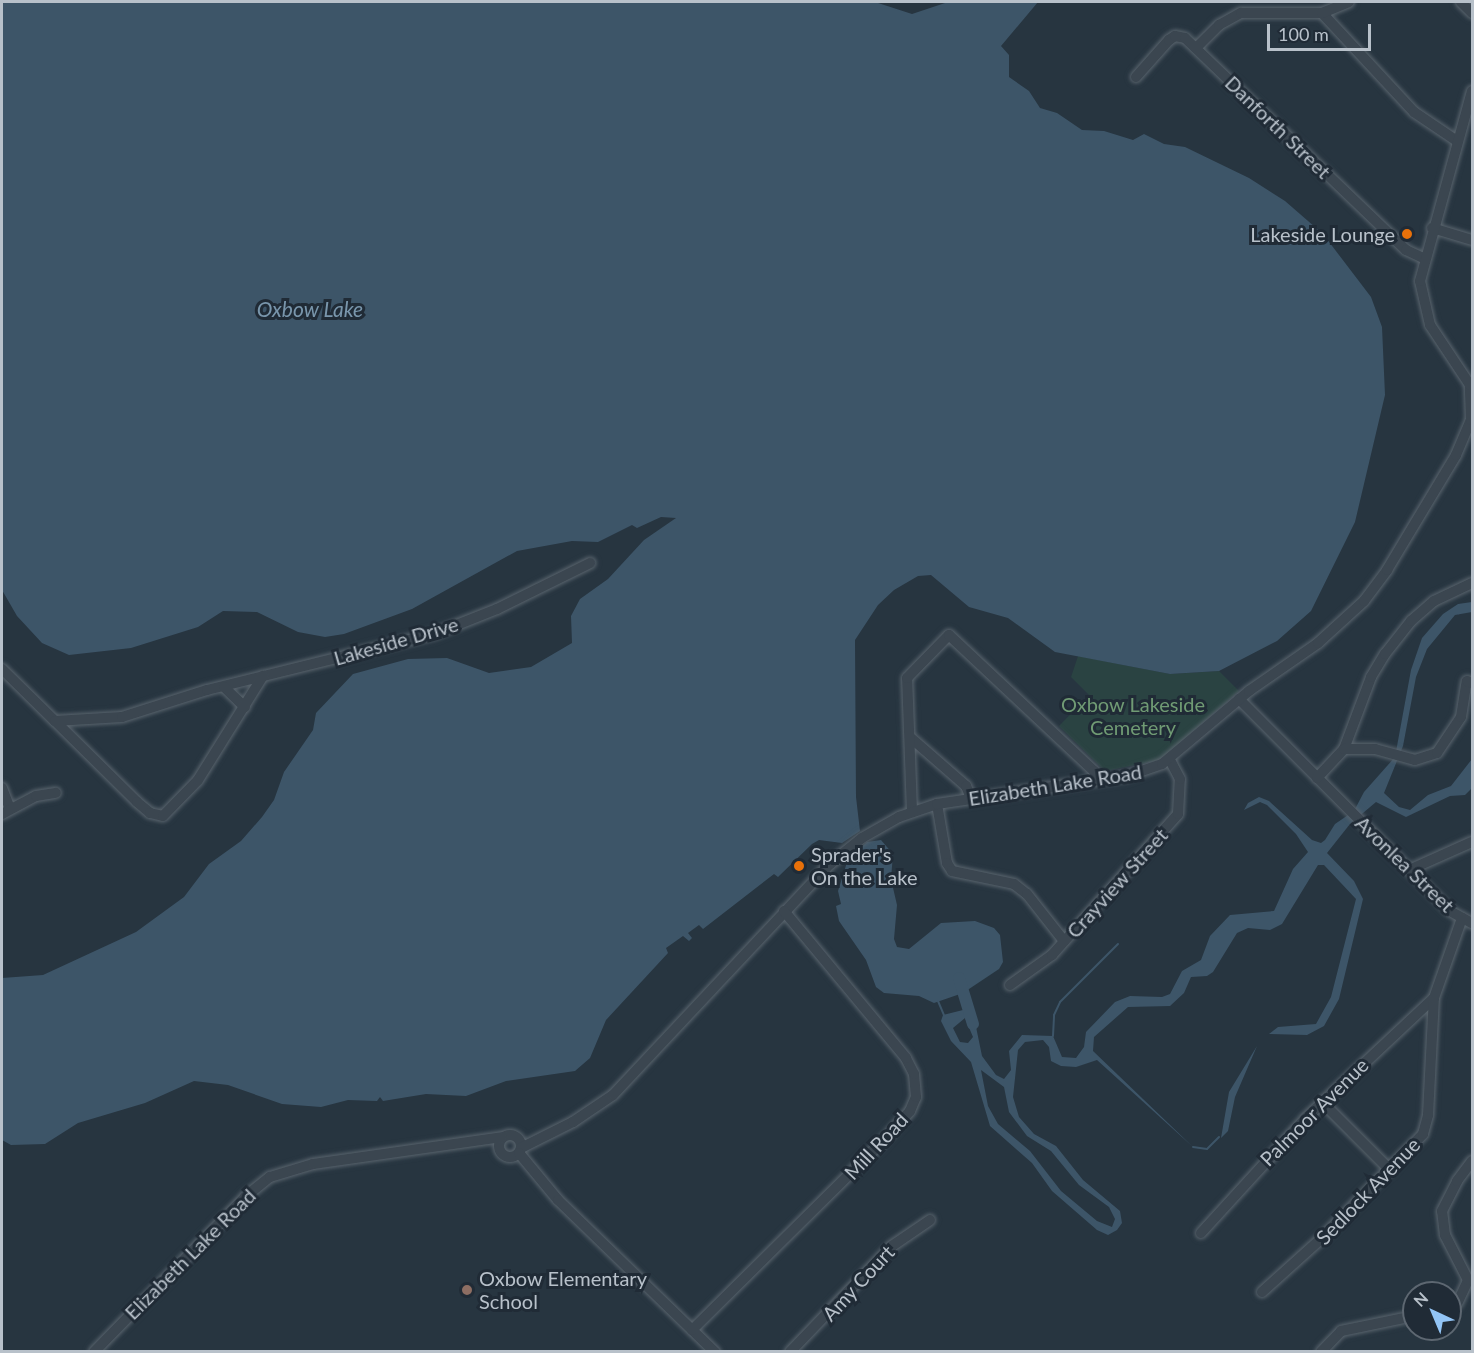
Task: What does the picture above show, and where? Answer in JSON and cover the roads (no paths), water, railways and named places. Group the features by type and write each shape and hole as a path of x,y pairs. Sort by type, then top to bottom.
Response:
{"street":[{"path":"1196,48 1219,25 1240,13 1322,13 1349,2"},
{"path":"1461,2 1473,13"},
{"path":"1322,13 1414,112 1457,141"},
{"name":"Danforth Street","path":"1136,77 1175,36 1185,38 1406,250 1423,258"},
{"name":"Elizabeth Lake Road","path":"507,1157 520,1151 532,1141 574,1120 612,1095 784,911 849,846 912,812 938,804 1098,780 1150,770 1170,760 1239,699 1332,631 1382,578 1468,431 1472,398 1469,373 1424,310 1420,281 1423,258 1473,91"},
{"path":"1432,228 1473,240"},
{"name":"Lakeside Drive","path":"55,721 122,717 262,676 434,634 497,609 590,562"},
{"path":"1317,778 1344,749 1371,677 1385,654 1412,621 1434,601 1473,583"},
{"path":"912,812 909,675 949,635 1085,763 1098,780"},
{"path":"2,669 137,802 150,813 163,816 182,800 198,780 262,676"},
{"path":"1344,749 1375,749 1415,760 1437,753 1461,717 1467,681 1473,683"},
{"path":"224,687 245,707"},
{"name":"Avonlea Street","path":"1239,699 1450,912 1467,920 1434,998 1428,1068"},
{"path":"911,738 966,786 971,798"},
{"name":"Crayview Street","path":"1010,985 1052,955 1178,814 1180,779 1170,760"},
{"path":"2,788 6,811 36,796 56,793"},
{"path":"938,804 947,862 952,872 1014,884 1028,894 1064,941"},
{"path":"1409,870 1473,842"},
{"name":"Mill Road","path":"692,1330 882,1142 910,1111 916,1097 914,1074 906,1058 784,911"},
{"name":"Palmoor Avenue","path":"1200,1233 1322,1102 1434,998"},
{"name":"Sedlock Avenue","path":"1262,1292 1390,1170 1423,1134 1428,1068"},
{"path":"1322,1102 1390,1170"},
{"name":"Elizabeth Lake Road","path":"94,1352 245,1197 270,1178 313,1164 436,1146 500,1142 574,1120"},
{"path":"517,1137 528,1169 715,1352"},
{"path":"528,1169 532,1141"},
{"path":"500,1142 507,1157 558,1200"},
{"path":"1462,1293 1468,1280 1445,1235 1442,1210 1457,1181 1473,1161"},
{"name":"Amy Court","path":"790,1352 898,1240 930,1220"},
{"path":"1321,1352 1341,1330 1402,1318"}],"water":[{"name":"Oxbow Lake","path":"2,2 875,2 912,14 948,2 1038,2 1001,46 1009,55 1009,77 1029,91 1040,108 1057,113 1082,130 1104,131 1133,140 1144,134 1164,144 1185,147 1249,178 1285,201 1323,234 1371,297 1382,327 1385,395 1355,522 1311,611 1277,641 1219,671 1170,674 1055,652 1008,618 969,607 931,575 918,576 894,590 878,605 855,640 856,797 860,831 842,843 819,840 812,844 778,877 774,874 703,929 699,925 688,933 692,938 689,941 683,936 666,948 668,953 606,1020 590,1058 575,1071 506,1081 466,1096 426,1094 383,1101 380,1097 377,1101 348,1100 321,1107 282,1104 228,1085 194,1081 145,1103 78,1123 45,1144 11,1145 2,1140 2,978 43,975 136,932 184,897 209,864 241,841 262,817 274,800 284,772 313,730 316,713 353,674 408,659 447,658 489,673 531,667 572,643 571,616 580,599 608,579 644,540 676,518 661,517 637,528 632,525 598,542 572,541 517,551 412,609 344,634 325,637 298,632 257,612 223,611 198,627 131,648 69,655 42,643 17,616 2,590"},
{"path":"1472,602 1472,612 1455,615 1427,649 1416,677 1403,746 1384,793 1399,807 1410,810 1428,795 1451,786 1472,759 1472,788 1465,795 1450,796 1406,817 1376,802 1350,824 1327,853 1354,881 1363,899 1339,999 1324,1026 1307,1035 1269,1034 1278,1027 1316,1024 1331,997 1356,899 1324,865 1318,865 1282,924 1270,930 1248,928 1237,933 1213,972 1207,976 1191,977 1184,993 1170,1006 1128,1007 1094,1037 1093,1051 1193,1147 1097,1060 1076,1067 1061,1066 1051,1061 1049,1047 1043,1040 1025,1042 1018,1050 1013,1097 1019,1117 1034,1134 1056,1146 1083,1180 1120,1211 1122,1223 1117,1230 1108,1235 1097,1230 1052,1191 1032,1163 990,1126 971,1062 951,1041 941,1021 943,1015 967,1009 974,1017 982,1056 996,1075 1004,1079 1011,1070 1009,1051 1022,1035 1053,1036 1062,1057 1076,1058 1084,1047 1086,1032 1115,1002 1130,996 1162,997 1170,994 1182,971 1201,960 1210,936 1230,915 1274,911 1293,869 1308,852 1296,834 1267,805 1260,802 1244,810 1248,803 1259,797 1269,801 1312,840 1321,843 1325,840 1335,824 1354,811 1364,792 1395,757 1411,670 1422,638 1443,614 1458,604","holes":["965,1018 973,1037 968,1043 960,1042 953,1028","981,1070 1004,1087 1009,1112 1027,1136 1051,1151 1079,1185 1109,1207 1115,1219 1112,1227 1097,1221 1061,1191 1030,1151 998,1124 988,1106"]},
{"path":"881,840 893,854 891,879 897,905 894,939 897,947 909,949 941,923 975,921 994,928 1000,935 1003,962 999,969 963,993 934,1003 919,996 884,993 876,987 866,960 839,921 836,906 841,904 838,891 848,859 867,842"},
{"path":"1257,1046 1235,1097 1228,1131 1221,1138 1229,1092"}],"waterway":[{"path":"1053,1036 1054,1015 1060,1002 1118,944"},
{"path":"959,978 973,1024"},
{"path":"938,1001 944,1015"},
{"path":"1193,1147 1207,1149 1219,1137"}],"place":[{"name":"Lakeside Lounge","path":"1407,234"},
{"name":"Sprader's On the Lake","path":"799,866"},
{"name":"Oxbow Elementary School","path":"467,1290"}],"park label":[{"name":"Oxbow Lakeside Cemetery","path":"1133,716"}]}
